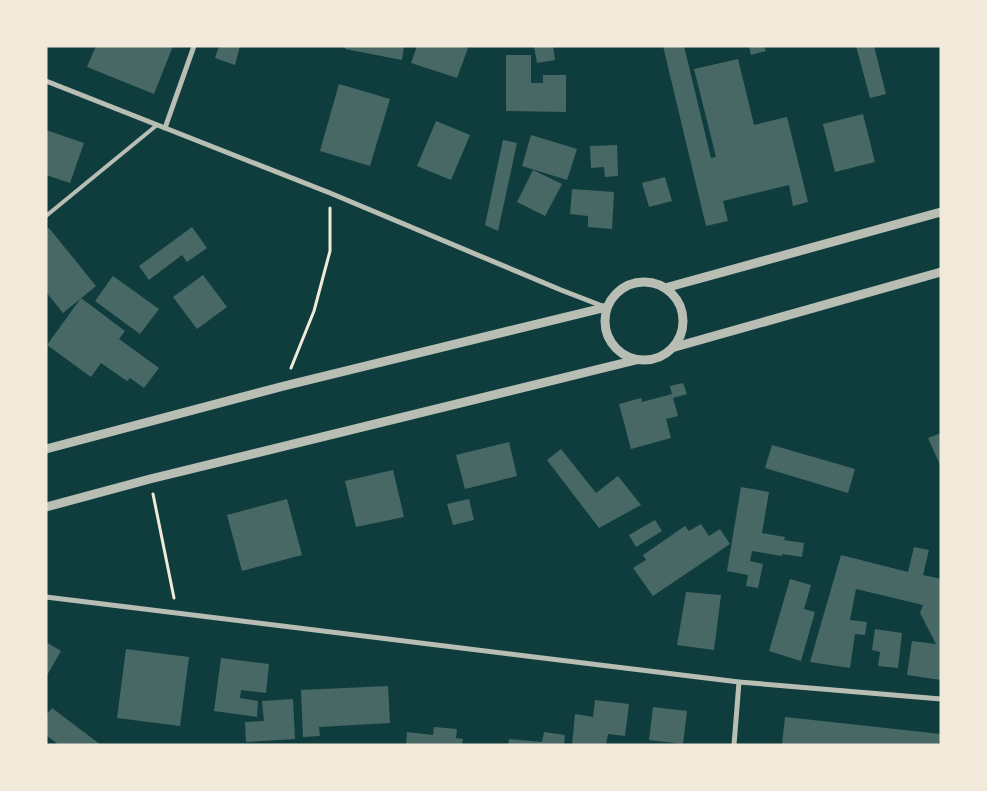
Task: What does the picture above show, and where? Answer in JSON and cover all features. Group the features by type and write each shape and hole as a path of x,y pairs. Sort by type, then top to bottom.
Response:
{"street":[{"path":"165,128 194,46"},
{"path":"46,82 330,193 561,290 607,307"},
{"path":"664,288 941,212"},
{"path":"46,507 150,479 636,360 657,359 675,347 941,272"},
{"path":"636,360 623,355 613,346 606,334 604,321 607,307 614,296 624,287 631,284 652,283 664,288 675,297 681,309 684,322 681,336 675,347"},
{"path":"46,449 284,386 607,307"},
{"path":"46,597 739,682 941,700"},
{"path":"734,745 739,682"}],"lane":[{"path":"46,216 157,125"}],"path":[{"path":"284,386 314,311 330,251 330,193"},
{"path":"150,479 177,613"}],"building":[{"path":"96,46 173,46 154,94 87,67"},
{"path":"219,46 240,46 235,65 215,58"},
{"path":"345,46 404,47 402,60 345,49"},
{"path":"417,46 463,46 468,48 457,78 411,63"},
{"path":"534,46 553,46 555,60 537,63"},
{"path":"663,46 684,46 711,158 716,157 694,69 738,59 754,125 787,117 808,202 793,206 789,185 723,201 728,221 706,226"},
{"path":"749,46 764,46 766,51 751,55"},
{"path":"856,46 874,46 886,94 870,98"},
{"path":"506,55 531,55 531,83 543,83 543,75 566,75 566,112 506,111"},
{"path":"339,84 390,99 370,166 320,151"},
{"path":"863,114 875,162 835,172 823,124"},
{"path":"436,121 470,135 451,180 417,166"},
{"path":"46,130 84,143 70,183 46,175"},
{"path":"531,135 577,149 567,180 522,166"},
{"path":"503,140 517,143 498,231 485,225"},
{"path":"617,145 618,176 605,177 604,167 591,168 590,146"},
{"path":"533,170 562,184 545,216 517,202"},
{"path":"665,177 672,201 649,207 642,183"},
{"path":"572,189 614,192 612,229 588,227 588,216 570,214"},
{"path":"192,227 207,248 187,262 182,255 149,280 139,266"},
{"path":"49,228 96,286 63,313 46,292 46,230"},
{"path":"203,275 227,307 197,329 173,297"},
{"path":"113,276 159,309 140,334 95,301"},
{"path":"81,298 125,331 119,339 159,368 144,388 130,378 127,381 101,363 91,377 47,345"},
{"path":"683,383 687,394 673,398 678,416 666,419 671,438 631,449 619,404 641,398 642,402 672,394 670,386"},
{"path":"941,433 941,467 928,438"},
{"path":"509,442 517,476 465,489 456,455"},
{"path":"772,445 855,469 848,493 765,468"},
{"path":"561,449 596,493 618,476 641,505 599,528 547,460"},
{"path":"393,470 404,517 356,527 345,481"},
{"path":"741,487 769,492 762,533 785,537 784,540 804,543 802,557 752,551 750,561 763,564 758,588 746,586 748,575 727,571"},
{"path":"287,499 302,555 242,571 227,515"},
{"path":"469,499 474,520 453,525 447,504"},
{"path":"655,520 662,531 636,547 629,535"},
{"path":"701,524 709,536 720,529 730,544 653,596 633,568 646,560 643,555 685,526 689,531"},
{"path":"914,547 929,550 923,575 941,579 941,680 907,675 912,641 936,644 920,613 923,605 856,589 850,620 867,622 865,635 855,634 850,668 810,662 841,555 908,572"},
{"path":"790,579 811,585 804,609 815,612 801,661 769,651"},
{"path":"686,592 721,595 714,650 677,645"},
{"path":"875,629 902,633 898,668 878,666 880,652 872,650"},
{"path":"46,642 61,651 46,677"},
{"path":"126,649 189,657 180,726 117,718"},
{"path":"221,658 269,664 266,693 241,690 240,698 258,701 257,717 214,711"},
{"path":"388,686 390,723 319,727 320,736 303,737 301,690"},
{"path":"293,699 295,739 246,742 245,722 264,721 262,701"},
{"path":"595,700 629,704 625,736 608,734 606,745 572,745 575,714 593,717"},
{"path":"653,707 687,711 683,744 649,740"},
{"path":"52,708 101,745 59,745 46,735 46,715"},
{"path":"785,717 941,734 939,745 782,745"},
{"path":"434,727 457,729 456,738 463,739 462,745 406,745 407,732 433,735"},
{"path":"544,732 565,735 564,745 508,745 509,739 542,742"}]}
